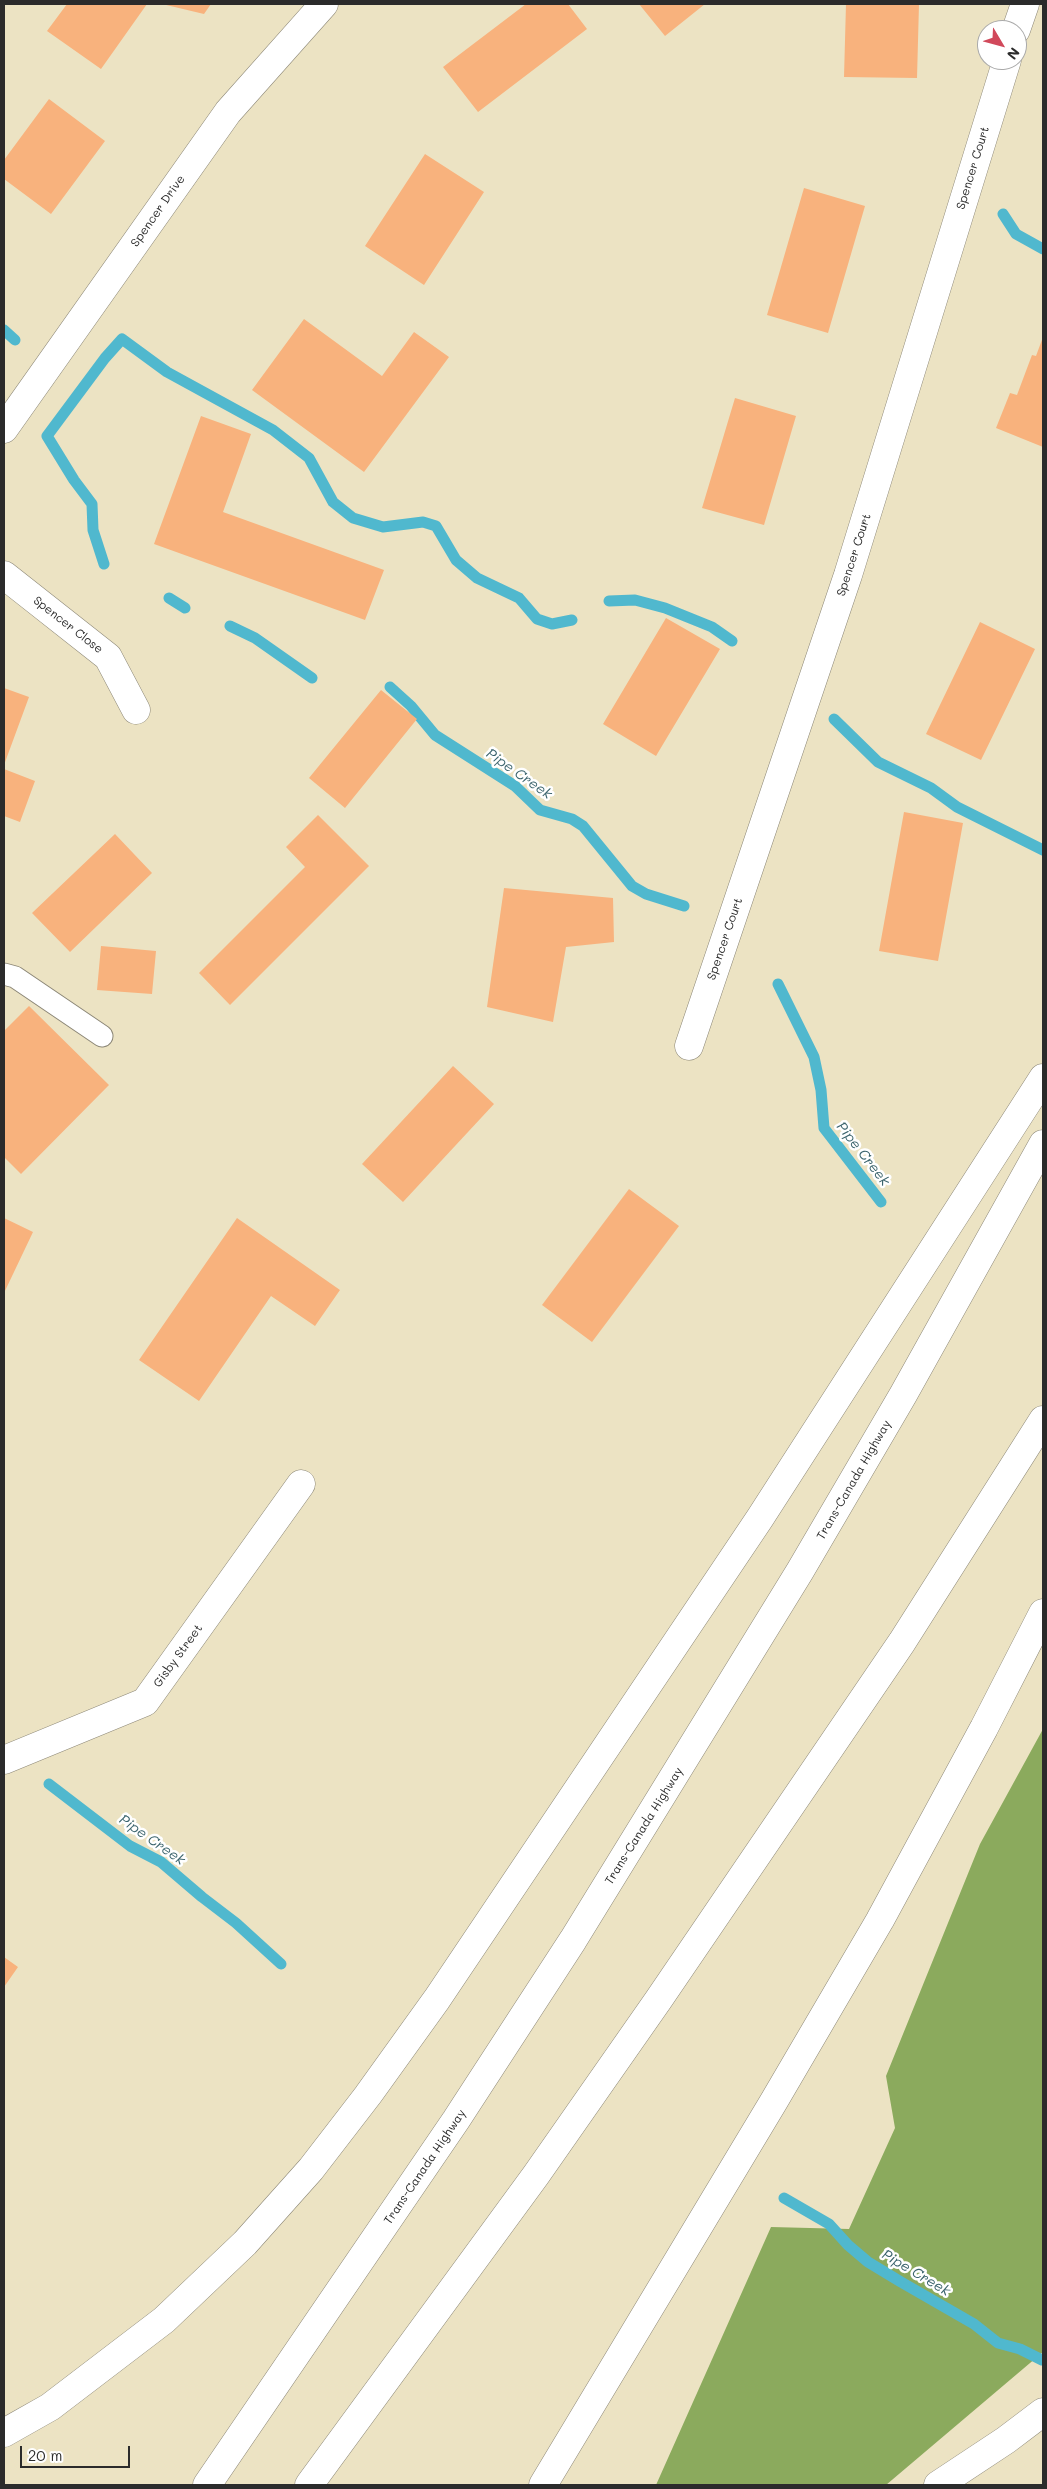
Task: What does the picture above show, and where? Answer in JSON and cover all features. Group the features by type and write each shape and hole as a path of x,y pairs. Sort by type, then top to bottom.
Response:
{"main road":[{"name":"Spencer Drive","path":"4,429 228,112 324,4"},
{"path":"1019,20 1025,4"},
{"name":"Spencer Court","path":"689,1046 848,575 1004,70"},
{"name":"Spencer Close","path":"4,575 108,657 136,710"},
{"path":"4,2433 50,2407 164,2320 245,2243 311,2169 368,2095 442,1991 755,1527 1043,1078"},
{"name":"Trans-Canada Highway","path":"207,2485 424,2169 578,1932 800,1571 903,1395 1043,1144"},
{"path":"309,2485 530,2182 660,1999 902,1642 1043,1420"},
{"name":"Gisby Street","path":"4,1760 145,1702 301,1484"},
{"path":"548,2480 880,1920 984,1728 1043,1613"},
{"path":"938,2485 1006,2440 1043,2412"}],"lane":[{"path":"4,974 15,977 102,1036"}],"green space":[{"path":"1043,1729 1043,2352 886,2485 656,2485 771,2227 849,2229 895,2128 886,2076 980,1844"}],"building":[{"path":"67,4 147,4 101,69 47,31"},
{"path":"162,4 211,4 204,14"},
{"path":"526,4 568,4 587,29 478,112 443,67"},
{"path":"639,4 705,4 665,36"},
{"path":"846,4 919,4 917,78 844,77"},
{"path":"49,99 105,141 51,214 4,179 4,160"},
{"path":"425,154 484,192 424,285 365,246"},
{"path":"804,188 865,206 828,333 767,315"},
{"path":"304,319 382,376 414,332 449,357 364,472 252,390"},
{"path":"1043,337 1043,447 996,428 1010,393 1017,395 1032,355 1036,356"},
{"path":"735,398 796,416 764,525 702,508"},
{"path":"201,416 251,434 223,512 384,570 365,620 154,544"},
{"path":"666,618 720,649 656,756 603,724"},
{"path":"980,622 1035,649 981,760 926,734"},
{"path":"4,688 29,697 4,765"},
{"path":"381,690 417,719 345,808 309,778"},
{"path":"4,769 35,781 20,822 4,816"},
{"path":"904,812 963,823 938,961 879,951"},
{"path":"318,815 369,866 230,1005 199,973 305,867 286,847"},
{"path":"115,834 152,873 70,952 32,913"},
{"path":"504,888 613,898 614,942 566,947 553,1022 487,1007"},
{"path":"101,946 156,951 152,994 97,990"},
{"path":"29,1006 109,1085 21,1174 4,1157 4,1031"},
{"path":"453,1066 494,1104 403,1202 362,1164"},
{"path":"629,1189 679,1226 592,1342 542,1305"},
{"path":"4,1218 33,1232 4,1293"},
{"path":"237,1218 340,1290 315,1326 271,1296 199,1401 139,1360"},
{"path":"4,1957 18,1967 4,1987"}],"waterway":[{"name":"Pipe Creek","path":"1003,214 1016,234 1043,249"},
{"name":"Pipe Creek","path":"4,330 15,340"},
{"path":"104,564 93,530 92,504 74,480 47,436 105,358 122,339 167,372 273,430 309,458 333,502 353,518 383,527 423,522 436,526 456,560 477,578 519,598 537,619 552,624 572,620"},
{"name":"Pipe Creek","path":"169,598 185,608"},
{"path":"609,601 635,600 665,608 712,627 732,641"},
{"name":"Pipe Creek","path":"230,626 255,638 312,678"},
{"name":"Pipe Creek","path":"390,687 411,706 435,735 515,786 540,810 572,819 583,826 632,886 646,894 684,906"},
{"path":"834,719 878,762 931,788 957,807 1043,850"},
{"name":"Pipe Creek","path":"778,984 814,1057 821,1090 824,1128 881,1202"},
{"name":"Pipe Creek","path":"49,1784 130,1846 161,1862 236,1923 281,1964"},
{"name":"Pipe Creek","path":"784,2198 829,2224 848,2245 868,2262 974,2324 998,2343 1020,2349 1042,2360"}]}
